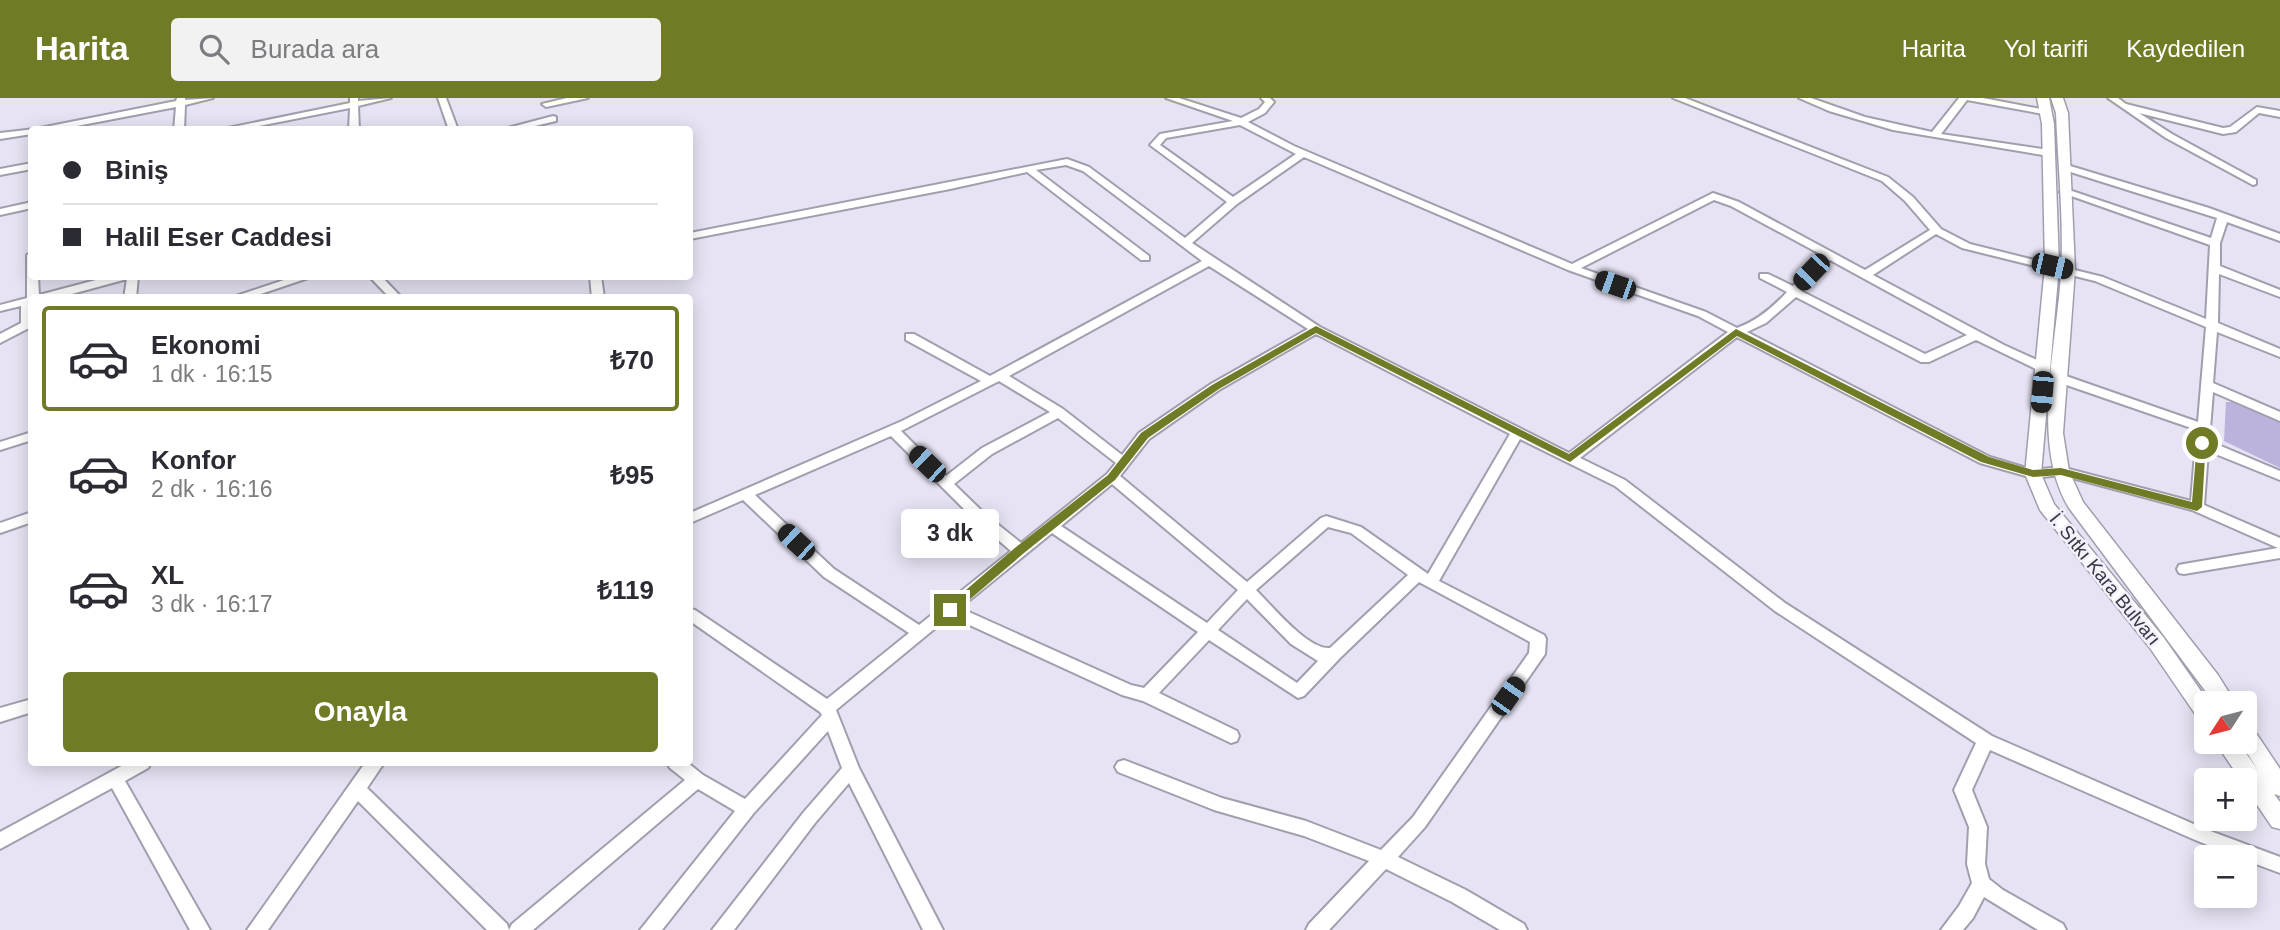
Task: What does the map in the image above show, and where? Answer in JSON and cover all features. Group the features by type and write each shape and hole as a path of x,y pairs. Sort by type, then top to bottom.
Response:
{"main road":[{"name":"İ. Sıtkı Kara Bulvarı","path":"2045,102 2060,268 2044,368 2033,474 2046,506 2157,643 2194,696"},
{"name":"İ. Sıtkı Kara Bulvarı","path":"2045,102 2062,113 2065,192 2055,433 2061,471 2075,504 2218,691"},
{"path":"2258,749 2273,768 2280,787"},
{"path":"2233,754 2280,821"}],"street":[{"path":"60,126 180,101 209,98"},
{"path":"268,125 354,101 387,98"},
{"path":"442,98 452,126"},
{"path":"555,124 545,101 584,98"},
{"path":"1170,98 1241,122 1303,153 1572,268 1702,314 1985,460 2033,474 2061,471 2197,507 2280,544"},
{"path":"1233,202 1155,145 1163,136 1241,122 1265,110 1270,102 1265,98"},
{"path":"1677,98 1885,179 1909,199 1937,232 1966,246 2060,268 2121,287 2280,353"},
{"path":"1803,98 1835,110 1935,135 2049,153"},
{"path":"1935,135 1967,98 2045,102"},
{"path":"2112,98 2169,136 2253,182"},
{"path":"179,126 180,101"},
{"path":"354,101 354,126"},
{"path":"2123,106 2222,131 2233,130 2257,110 2280,114"},
{"path":"108,126 112,116"},
{"path":"0,136 28,132"},
{"path":"1185,243 1233,202 1303,153"},
{"path":"693,235 1028,168 1067,162 1086,169 1209,261 1316,329 1620,483 1780,607 1986,741 2199,834 2280,865"},
{"path":"0,172 28,167"},
{"path":"2064,167 2223,216 2280,238"},
{"path":"1028,168 1145,258"},
{"path":"2065,192 2214,243"},
{"path":"1572,268 1713,196 1735,204 1976,335 2044,368"},
{"path":"0,212 28,206"},
{"path":"2197,507 2212,324 2214,243 2223,216"},
{"path":"1867,274 1929,233 1937,232"},
{"path":"1570,458 1736,332 1751,329 1769,316 1829,254"},
{"path":"693,517 892,430 995,378 1209,261"},
{"path":"2214,268 2280,294"},
{"path":"1764,276 1794,289 1925,359 1976,335"},
{"path":"57,294 111,280"},
{"path":"248,294 296,280"},
{"path":"378,280 393,294"},
{"path":"0,308 28,301"},
{"path":"0,339 27,325 28,317"},
{"path":"650,930 828,713 1020,550 1112,477 1144,436 1215,387 1316,329"},
{"path":"910,337 1059,412 1124,463"},
{"path":"2059,378 2203,428"},
{"path":"2207,385 2280,416"},
{"path":"946,483 987,451 1059,412"},
{"path":"892,430 981,518 1020,550"},
{"path":"1052,526 1298,692 1334,654 1423,579 1517,433"},
{"path":"0,446 28,437"},
{"path":"2202,443 2280,476"},
{"path":"1112,477 1247,590 1297,640 1319,655 1334,654"},
{"path":"747,495 830,573 920,634"},
{"path":"0,528 28,518"},
{"path":"1147,695 1206,630 1247,590 1326,521 1356,530 1423,579 1538,639 1537,654 1419,822 1316,930"},
{"path":"2184,569 2280,553"},
{"path":"950,610 1128,691 1147,695 1231,736"},
{"path":"693,616 828,713 851,769 933,930"},
{"path":"0,715 28,706"},
{"path":"1986,741 1963,790 1978,827 1976,864 1981,884 1996,896 2056,930"},
{"path":"0,841 137,766"},
{"path":"680,766 697,780 747,809"},
{"path":"1124,767 1220,805 1306,829 1384,859 1459,896 1517,930"},
{"path":"722,930 809,818 851,769"},
{"path":"257,930 363,772 496,929"},
{"path":"115,778 200,930"},
{"path":"519,930 697,780"},
{"path":"1951,930 1966,912 1981,884"}],"shaded area":[{"path":"2226,402 2233,402 2280,422 2280,468 2224,441"}],"route":[{"path":"950,610 1112,477 1144,436 1215,387 1316,329 1570,458 1736,332 1985,460 2033,474 2061,471 2197,507 2202,443"}]}
